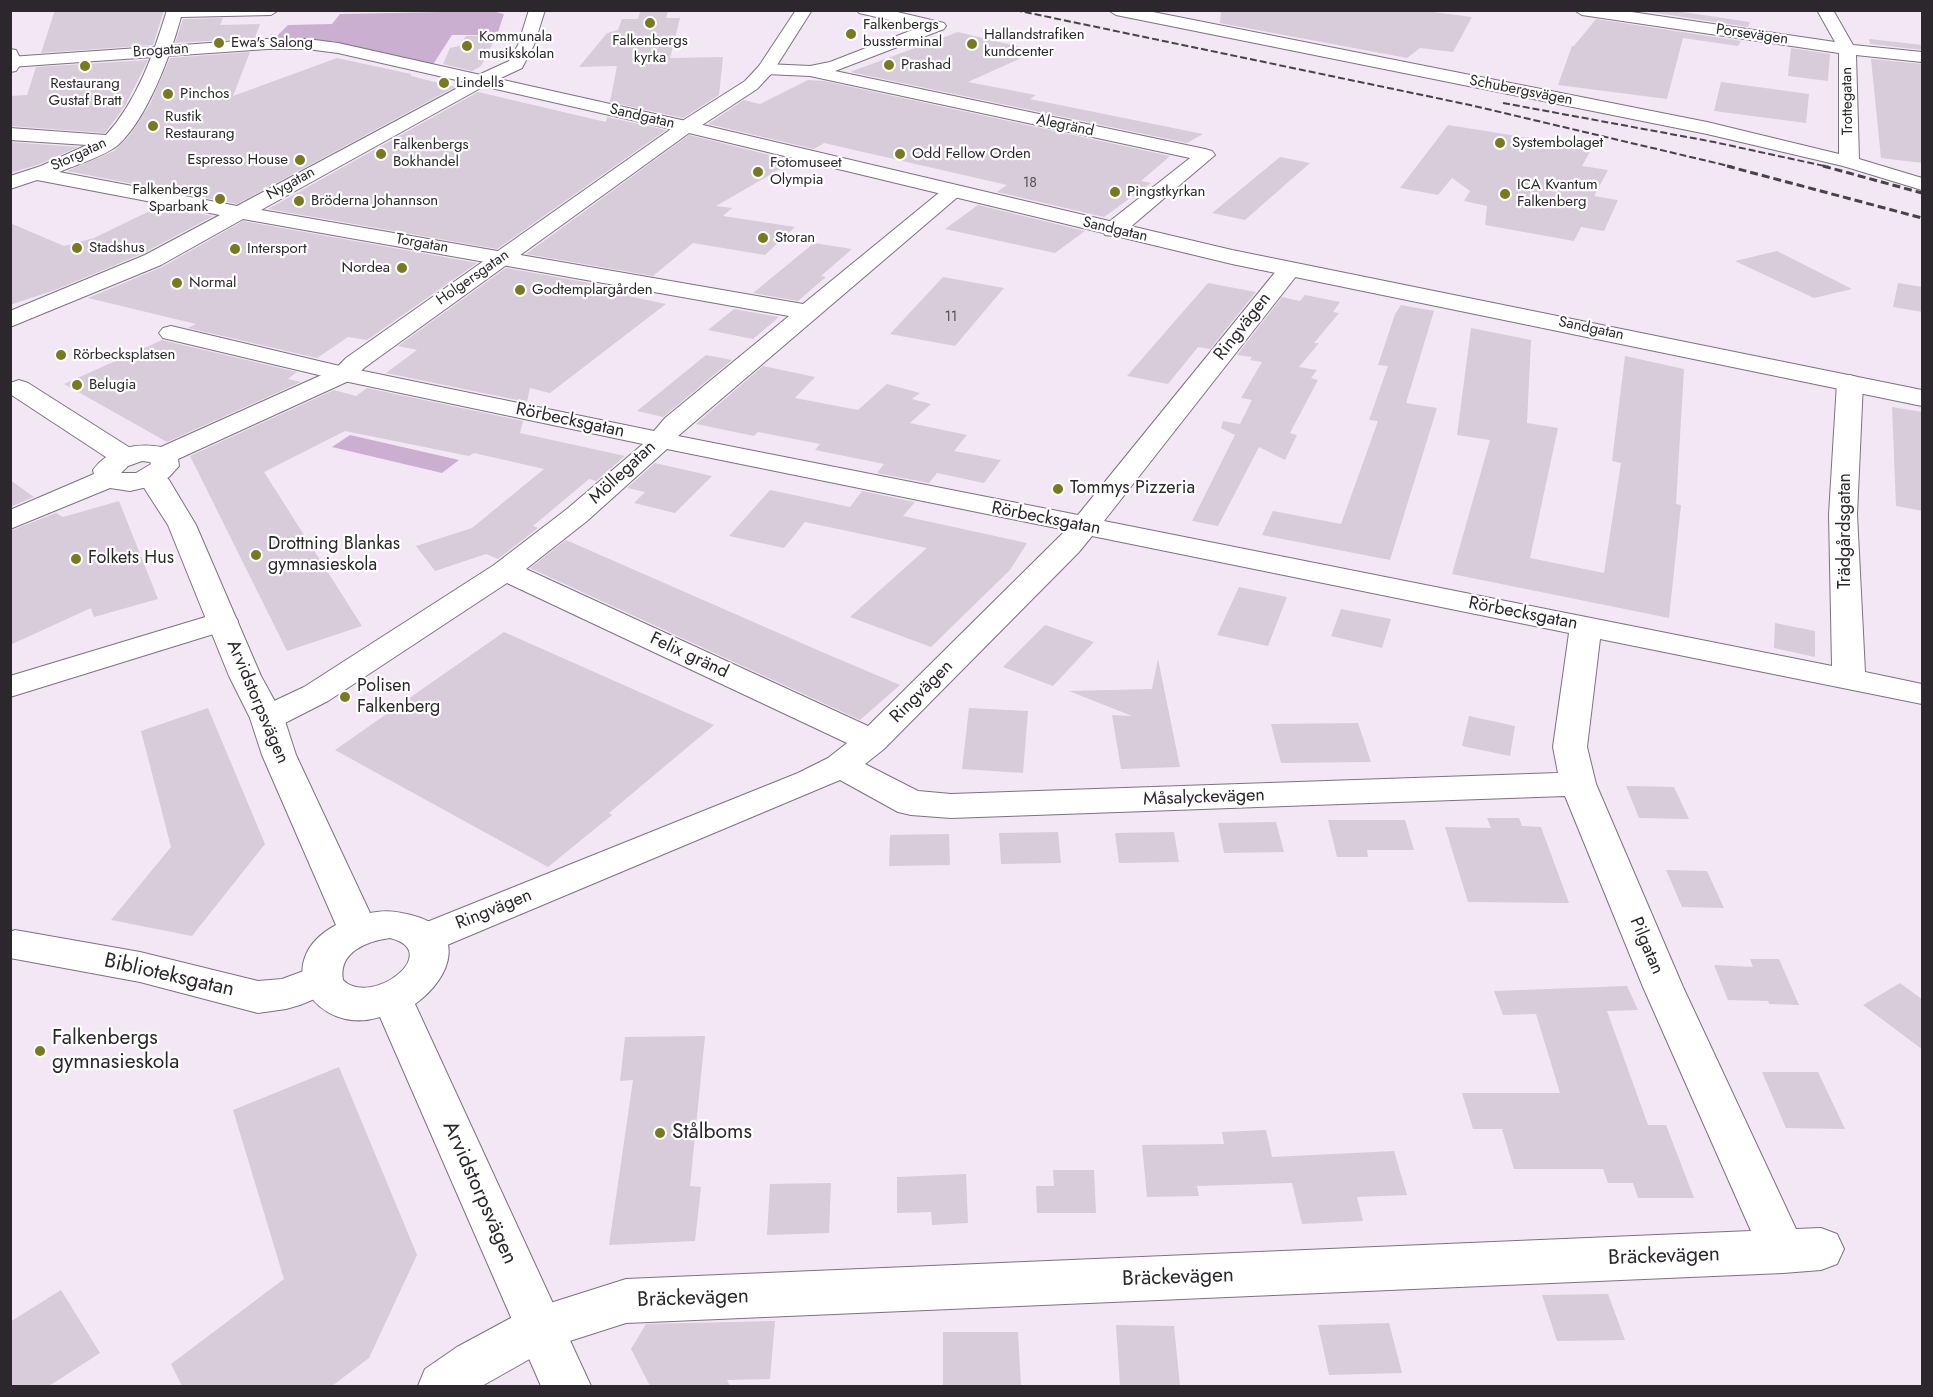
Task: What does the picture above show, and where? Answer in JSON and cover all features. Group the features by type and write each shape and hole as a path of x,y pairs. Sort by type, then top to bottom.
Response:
{"street":[{"path":"175,11 271,10"},
{"name":"Nygatan","path":"10,320 133,269 480,81 516,64 526,45 537,10"},
{"name":"Holgersgatan","path":"10,521 146,453 156,466 344,374 355,363 501,257 686,127 751,85 766,69 804,10"},
{"path":"766,69 810,71 835,66 938,26 865,10"},
{"name":"Schubergsvägen","path":"1116,10 1707,128 1849,162 1923,184"},
{"name":"Porsevägen","path":"1582,10 1847,49 1923,57"},
{"name":"Trottegatan","path":"1825,10 1847,49 1849,162"},
{"name":"Storgatan","path":"10,183 110,142 131,116 163,51 175,11"},
{"name":"Brogatan","path":"11,62 267,44 312,45"},
{"name":"Sandgatan","path":"312,45 345,50 686,127 1289,270 1923,398"},
{"name":"Alegränd","path":"810,71 1205,155 1113,230"},
{"path":"10,134 110,142"},
{"name":"Torgatan","path":"36,174 808,312"},
{"name":"Möllegatan","path":"267,718 316,694 505,571 585,508 651,452 674,424 953,191"},
{"name":"Ringvägen","path":"426,938 759,803 840,766 872,741 1061,553 1289,270"},
{"name":"Rörbecksgatan","path":"171,333 344,374 660,440 1923,694"},
{"name":"Trädgårdsgatan","path":"1849,679 1843,514 1850,383"},
{"path":"15,385 117,468"},
{"name":"Arvidstorpsvägen","path":"156,466 159,486 182,525 245,676 267,718 279,755 358,930"},
{"name":"Felix gränd","path":"505,571 872,741"},
{"path":"10,687 222,621"},
{"name":"Pilgatan","path":"1586,626 1570,747 1578,784 1663,987 1802,1251"},
{"name":"Måsalyckevägen","path":"840,766 911,803 951,806 1578,784"},
{"path":"375,925 405,925 417,930 426,938 431,950 430,963 422,977 409,989 392,998 373,1003 354,1004 338,1000 326,991 320,980 320,969 325,957 333,947 358,930 375,925"},
{"name":"Biblioteksgatan","path":"15,945 140,967 258,997 286,994 320,980"},
{"name":"Arvidstorpsvägen","path":"392,998 566,1386"},
{"name":"Bräckevägen","path":"443,1386 474,1363 539,1328 626,1301 1802,1251"}],"shaded area":[{"path":"492,11 504,14 497,35 452,35 432,66 332,41 272,41 288,25 332,24 340,14"},
{"path":"350,435 459,460 442,473 332,447"}],"building":[{"path":"55,10 164,10 153,45 41,53"},
{"path":"1221,10 1417,10 1472,17 1453,52 1420,48 1407,58 1220,23"},
{"path":"1669,10 1750,22 1748,27 1650,12"},
{"path":"640,12 668,12 666,18 680,18 670,58 723,57 719,95 683,118 610,102 617,66 579,67 607,33 618,30 622,19 638,19"},
{"path":"223,18 220,25 260,24 255,38 175,43 183,19"},
{"path":"1596,19 1741,41 1738,46 1683,38 1667,99 1558,85 1572,46"},
{"path":"958,32 1037,51 968,82 1036,95 1030,99 1203,134 1187,143 850,72"},
{"path":"497,35 481,66 472,71 443,64 450,48 459,46 466,36"},
{"path":"1869,39 1923,45 1923,50 1870,44"},
{"path":"1791,48 1830,54 1828,81 1788,76"},
{"path":"250,52 233,96 337,58 411,74 411,76 455,87 237,204 67,171 114,151 130,135 150,104 170,58"},
{"path":"1871,59 1923,64 1923,163 1881,158"},
{"path":"148,60 125,106 105,133 10,126 10,96 27,95 36,67"},
{"path":"808,80 824,81 1170,156 1141,181 1151,183 1104,217 997,192 1007,185 824,143 814,149 708,124 744,100 760,104"},
{"path":"1721,82 1809,94 1806,123 1714,111"},
{"path":"478,92 606,122 607,117 666,130 497,249 268,209"},
{"name":"ICA Kvantum Falkenberg","path":"1448,125 1592,148 1582,166 1608,170 1594,196 1618,200 1604,231 1581,227 1574,241 1485,225 1487,206 1464,201 1470,191 1452,178 1438,195 1400,188"},
{"path":"689,135 794,161 716,206 732,208 723,216 795,227 765,255 693,243 653,276 526,254"},
{"path":"10,142 78,147 40,164 10,173"},
{"path":"1280,157 1310,163 1245,220 1212,213"},
{"path":"978,205 1085,231 1055,253 945,229"},
{"path":"160,206 213,216 144,253 55,290 10,305 10,223 64,246 94,238"},
{"path":"243,221 477,263 367,340 348,337 317,358 188,328 196,324 88,298 162,267"},
{"path":"814,243 852,249 821,276 826,277 798,301 753,293"},
{"path":"1777,251 1852,289 1814,298 1735,261"},
{"path":"506,268 634,291 628,296 666,304 550,393 530,388 527,402 386,373 417,350 398,346"},
{"path":"943,277 1004,288 955,346 890,334"},
{"path":"1208,283 1256,292 1210,349 1198,347 1168,384 1127,376"},
{"path":"1898,283 1923,287 1923,312 1893,307"},
{"path":"1305,295 1340,302 1333,312 1339,313 1314,343 1319,343 1299,367 1317,370 1311,378 1318,380 1290,433 1297,435 1285,460 1259,447 1218,526 1192,521 1235,435 1221,428 1223,421 1240,424 1252,400 1241,398 1262,362 1250,360 1252,357 1237,355 1282,297 1300,301"},
{"path":"1401,305 1434,311 1406,403 1437,408 1390,560 1262,535 1273,511 1341,524 1378,421 1369,420 1388,366 1378,365 1395,314"},
{"path":"734,309 779,317 753,339 708,330"},
{"path":"1471,328 1531,340 1527,423 1558,428 1530,558 1604,573 1621,463 1612,461 1625,356 1684,369 1676,504 1681,505 1669,618 1452,574 1490,440 1457,435"},
{"path":"162,340 297,372 288,379 301,382 167,442 64,384"},
{"path":"706,355 732,360 663,417 637,411"},
{"path":"763,366 815,377 795,398 858,410 887,384 920,393 912,399 931,404 910,423 967,435 954,451 1001,460 984,483 937,473 929,483 877,473 884,464 815,450 820,444 758,432 754,436 696,424"},
{"path":"367,388 523,421 520,433 625,456 596,481 589,479 533,526 538,528 498,559 486,554 435,571 416,546 472,528 544,469 474,453 469,456 345,431 264,472 362,626 287,651 190,456 334,390 356,396"},
{"path":"1892,407 1923,412 1923,511 1896,506"},
{"path":"655,463 712,476 675,513 634,503 645,492 627,488"},
{"path":"10,480 34,497 10,507"},
{"path":"770,490 850,507 862,491 915,502 903,516 1027,543 1010,570 931,647 850,617 927,548 805,522 784,548 729,536"},
{"name":"Folkets Hus","path":"119,501 158,599 94,617 91,608 10,645 10,531 56,513 63,517"},
{"path":"566,540 900,685 860,720 530,568"},
{"path":"1239,587 1287,597 1268,646 1217,635"},
{"path":"1341,609 1391,619 1382,648 1331,636"},
{"path":"1775,623 1815,631 1815,657 1774,648"},
{"path":"1045,625 1094,642 1053,686 1003,667"},
{"path":"504,632 714,725 609,813 612,815 548,867 335,750"},
{"path":"1158,659 1180,767 1121,769 1112,715 1132,716 1069,691 1152,689"},
{"path":"208,708 265,844 192,936 111,920 171,847 141,731"},
{"path":"969,708 1028,711 1023,773 962,769"},
{"path":"1469,716 1515,726 1510,756 1462,746"},
{"path":"1358,723 1371,762 1281,763 1271,724"},
{"path":"1626,786 1674,787 1689,819 1639,818"},
{"path":"1487,818 1519,818 1522,826 1541,827 1569,903 1468,902 1445,827 1491,828"},
{"path":"1328,820 1405,820 1414,850 1367,850 1368,857 1337,857"},
{"path":"1276,822 1284,852 1224,853 1218,823"},
{"path":"1058,832 1061,863 1001,864 999,833"},
{"path":"1174,832 1179,862 1119,863 1115,833"},
{"path":"949,834 950,865 889,866 890,835"},
{"path":"1666,870 1707,871 1724,908 1682,907"},
{"path":"1750,959 1779,959 1799,1005 1769,1004 1768,1001 1728,1000 1714,965 1753,967"},
{"path":"1900,983 1923,1000 1923,1050 1863,1005"},
{"path":"1627,986 1638,1010 1607,1011 1648,1125 1666,1125 1694,1198 1638,1198 1633,1183 1608,1183 1603,1169 1514,1169 1502,1129 1473,1129 1462,1093 1560,1093 1536,1014 1503,1015 1494,991"},
{"name":"Stålboms","path":"705,1036 690,1186 701,1187 695,1241 609,1245 633,1080 620,1081 625,1037"},
{"path":"339,1067 417,1255 369,1358 332,1386 182,1386 171,1364 284,1279 233,1110"},
{"path":"1762,1072 1818,1072 1845,1129 1786,1128"},
{"path":"1266,1130 1272,1157 1394,1151 1407,1195 1357,1197 1363,1221 1302,1224 1292,1183 1197,1186 1199,1196 1147,1197 1142,1145 1224,1144 1222,1132"},
{"path":"1053,1170 1094,1170 1096,1213 1037,1213 1036,1186 1054,1186"},
{"path":"966,1174 968,1223 932,1225 931,1212 897,1213 897,1177"},
{"path":"831,1183 829,1233 767,1235 770,1184"},
{"path":"61,1290 100,1353 49,1386 10,1386 10,1322"},
{"path":"1608,1294 1625,1340 1557,1341 1542,1295"},
{"path":"775,1321 770,1379 727,1380 730,1386 650,1386 631,1349 646,1324"},
{"path":"1389,1323 1402,1373 1329,1375 1318,1325"},
{"path":"1116,1325 1174,1326 1180,1386 1120,1386"},
{"path":"943,1332 1018,1332 1021,1386 943,1386"}],"railway":[{"path":"1015,10 1470,105 1733,167"},
{"path":"1503,103 1714,142 1829,167"},
{"path":"1727,166 1922,218"},
{"path":"1823,166 1922,193"}],"place":[{"name":"Falkenbergs kyrka","path":"650,23"},
{"name":"Falkenbergs bussterminal","path":"851,34"},
{"name":"Ewa's Salong","path":"219,43"},
{"name":"Hallandstrafiken kundcenter","path":"972,44"},
{"name":"Kommunala musikskolan","path":"467,46"},
{"name":"Prashad","path":"889,65"},
{"name":"Restaurang Gustaf Bratt","path":"85,66"},
{"name":"Lindells","path":"444,83"},
{"name":"Pinchos","path":"168,94"},
{"name":"Rustik Restaurang","path":"153,126"},
{"name":"Systembolaget","path":"1500,143"},
{"name":"Falkenbergs Bokhandel","path":"381,154"},
{"name":"Odd Fellow Orden","path":"900,154"},
{"name":"Espresso House","path":"300,160"},
{"name":"Fotomuseet Olympia","path":"758,172"},
{"name":"Pingstkyrkan","path":"1115,192"},
{"name":"ICA Kvantum Falkenberg","path":"1505,194"},
{"name":"Falkenbergs Sparbank","path":"220,199"},
{"name":"Bröderna Johannson","path":"299,201"},
{"name":"Storan","path":"763,238"},
{"name":"Stadshus","path":"77,248"},
{"name":"Intersport","path":"235,249"},
{"name":"Nordea","path":"402,268"},
{"name":"Normal","path":"177,283"},
{"name":"Godtemplargården","path":"520,290"},
{"name":"Rörbecksplatsen","path":"61,355"},
{"name":"Belugia","path":"77,385"},
{"name":"Tommys Pizzeria","path":"1058,489"},
{"name":"Drottning Blankas gymnasieskola","path":"256,555"},
{"name":"Folkets Hus","path":"76,559"},
{"name":"Polisen Falkenberg","path":"345,697"},
{"name":"Falkenbergs gymnasieskola","path":"40,1051"},
{"name":"Stålboms","path":"660,1133"}]}
